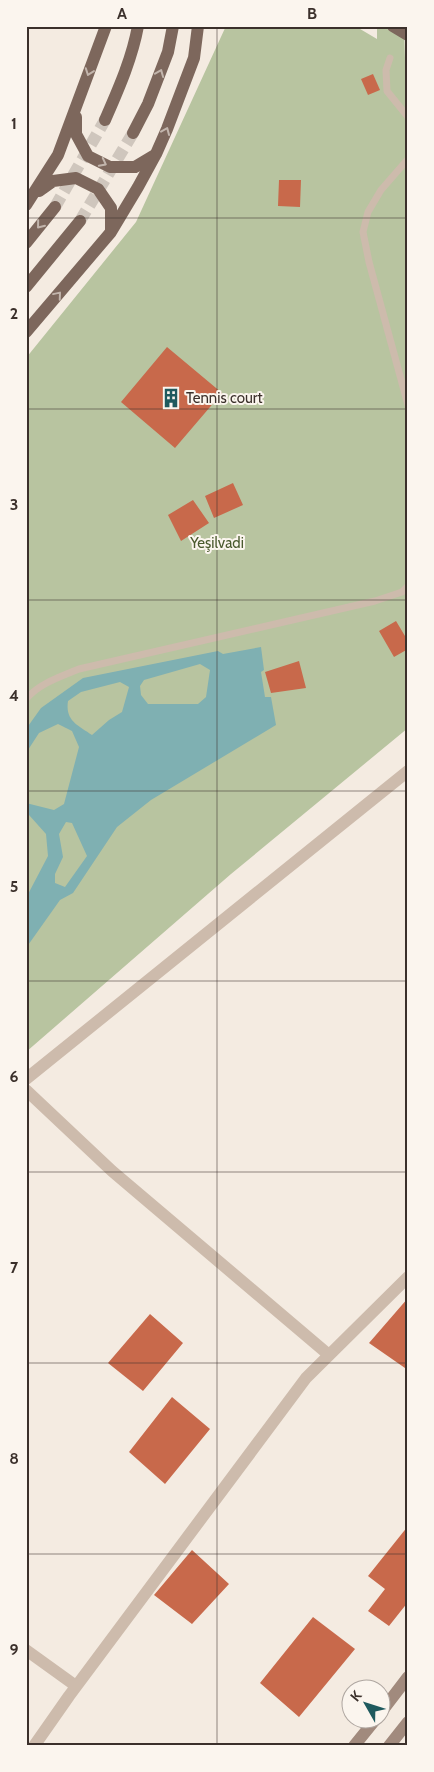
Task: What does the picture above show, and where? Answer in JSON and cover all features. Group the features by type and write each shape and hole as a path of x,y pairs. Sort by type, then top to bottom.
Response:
{"main road":[{"path":"30,200 58,155 106,26"},
{"path":"105,120 121,82 135,42 138,26"},
{"path":"133,134 148,104 168,52 172,26"},
{"path":"26,332 111,232 156,154 194,58 198,26"},
{"path":"393,26 408,35"},
{"path":"76,109 76,134 88,156 110,167 135,167 156,154"},
{"path":"30,200 53,181 76,178 98,188 111,208 111,232"},
{"path":"26,242 55,207"},
{"path":"26,287 80,221"},
{"path":"392,1698 408,1677"},
{"path":"389,1746 408,1722"},
{"path":"354,1746 367,1730"}],"street":[{"path":"26,1079 408,771"},
{"path":"26,1090 112,1171 329,1355"},
{"path":"34,1746 76,1686 306,1378 408,1277"},
{"path":"26,1650 76,1686"}],"lane":[{"path":"390,58 386,70 388,91 408,117"},
{"path":"408,159 381,190 368,212 363,232 369,262 408,405"},
{"path":"26,699 32,692 47,682 79,669 375,601 402,592 408,586"}],"green space":[{"name":"Yeşilvadi","path":"226,26 355,26 377,39 377,26 404,26 405,58 408,60 408,728 231,874 26,1052 26,358 136,222"}],"water":[{"path":"261,647 264,670 261,672 265,697 271,697 276,725 151,800 117,827 73,893 60,900 26,948 26,898 48,856 46,834 29,815 26,815 26,803 54,810 64,804 79,747 72,731 58,724 39,733 26,753 26,729 41,708 83,678 218,651 223,654","holes":["200,664 210,670 206,697 198,704 148,704 141,695 140,686 144,680","120,682 129,687 122,712 109,720 92,735 77,725 69,713 68,701 81,692","66,822 72,823 87,856 65,887 55,883 55,874 63,857 59,834"]}],"building":[{"path":"373,74 380,90 368,95 361,79"},
{"path":"279,180 301,180 300,207 278,206"},
{"name":"Tennis court","path":"167,347 222,393 175,448 121,402"},
{"path":"233,483 243,505 214,518 205,496"},
{"path":"193,500 209,523 181,541 168,515"},
{"path":"396,621 408,641 408,649 394,657 379,631"},
{"path":"299,661 306,688 271,693 265,672"},
{"path":"408,1298 408,1365 405,1368 369,1343"},
{"path":"150,1314 183,1343 143,1391 108,1363"},
{"path":"172,1397 210,1429 165,1484 129,1452"},
{"path":"408,1526 408,1602 389,1626 368,1611 385,1589 368,1576"},
{"path":"192,1550 229,1584 192,1624 154,1595"},
{"path":"313,1617 355,1649 299,1717 260,1683"}],"tunnel":[{"path":"55,207 105,120"},
{"path":"80,221 133,133"}],"place":[{"name":"Tennis court","path":"171,398"}]}
